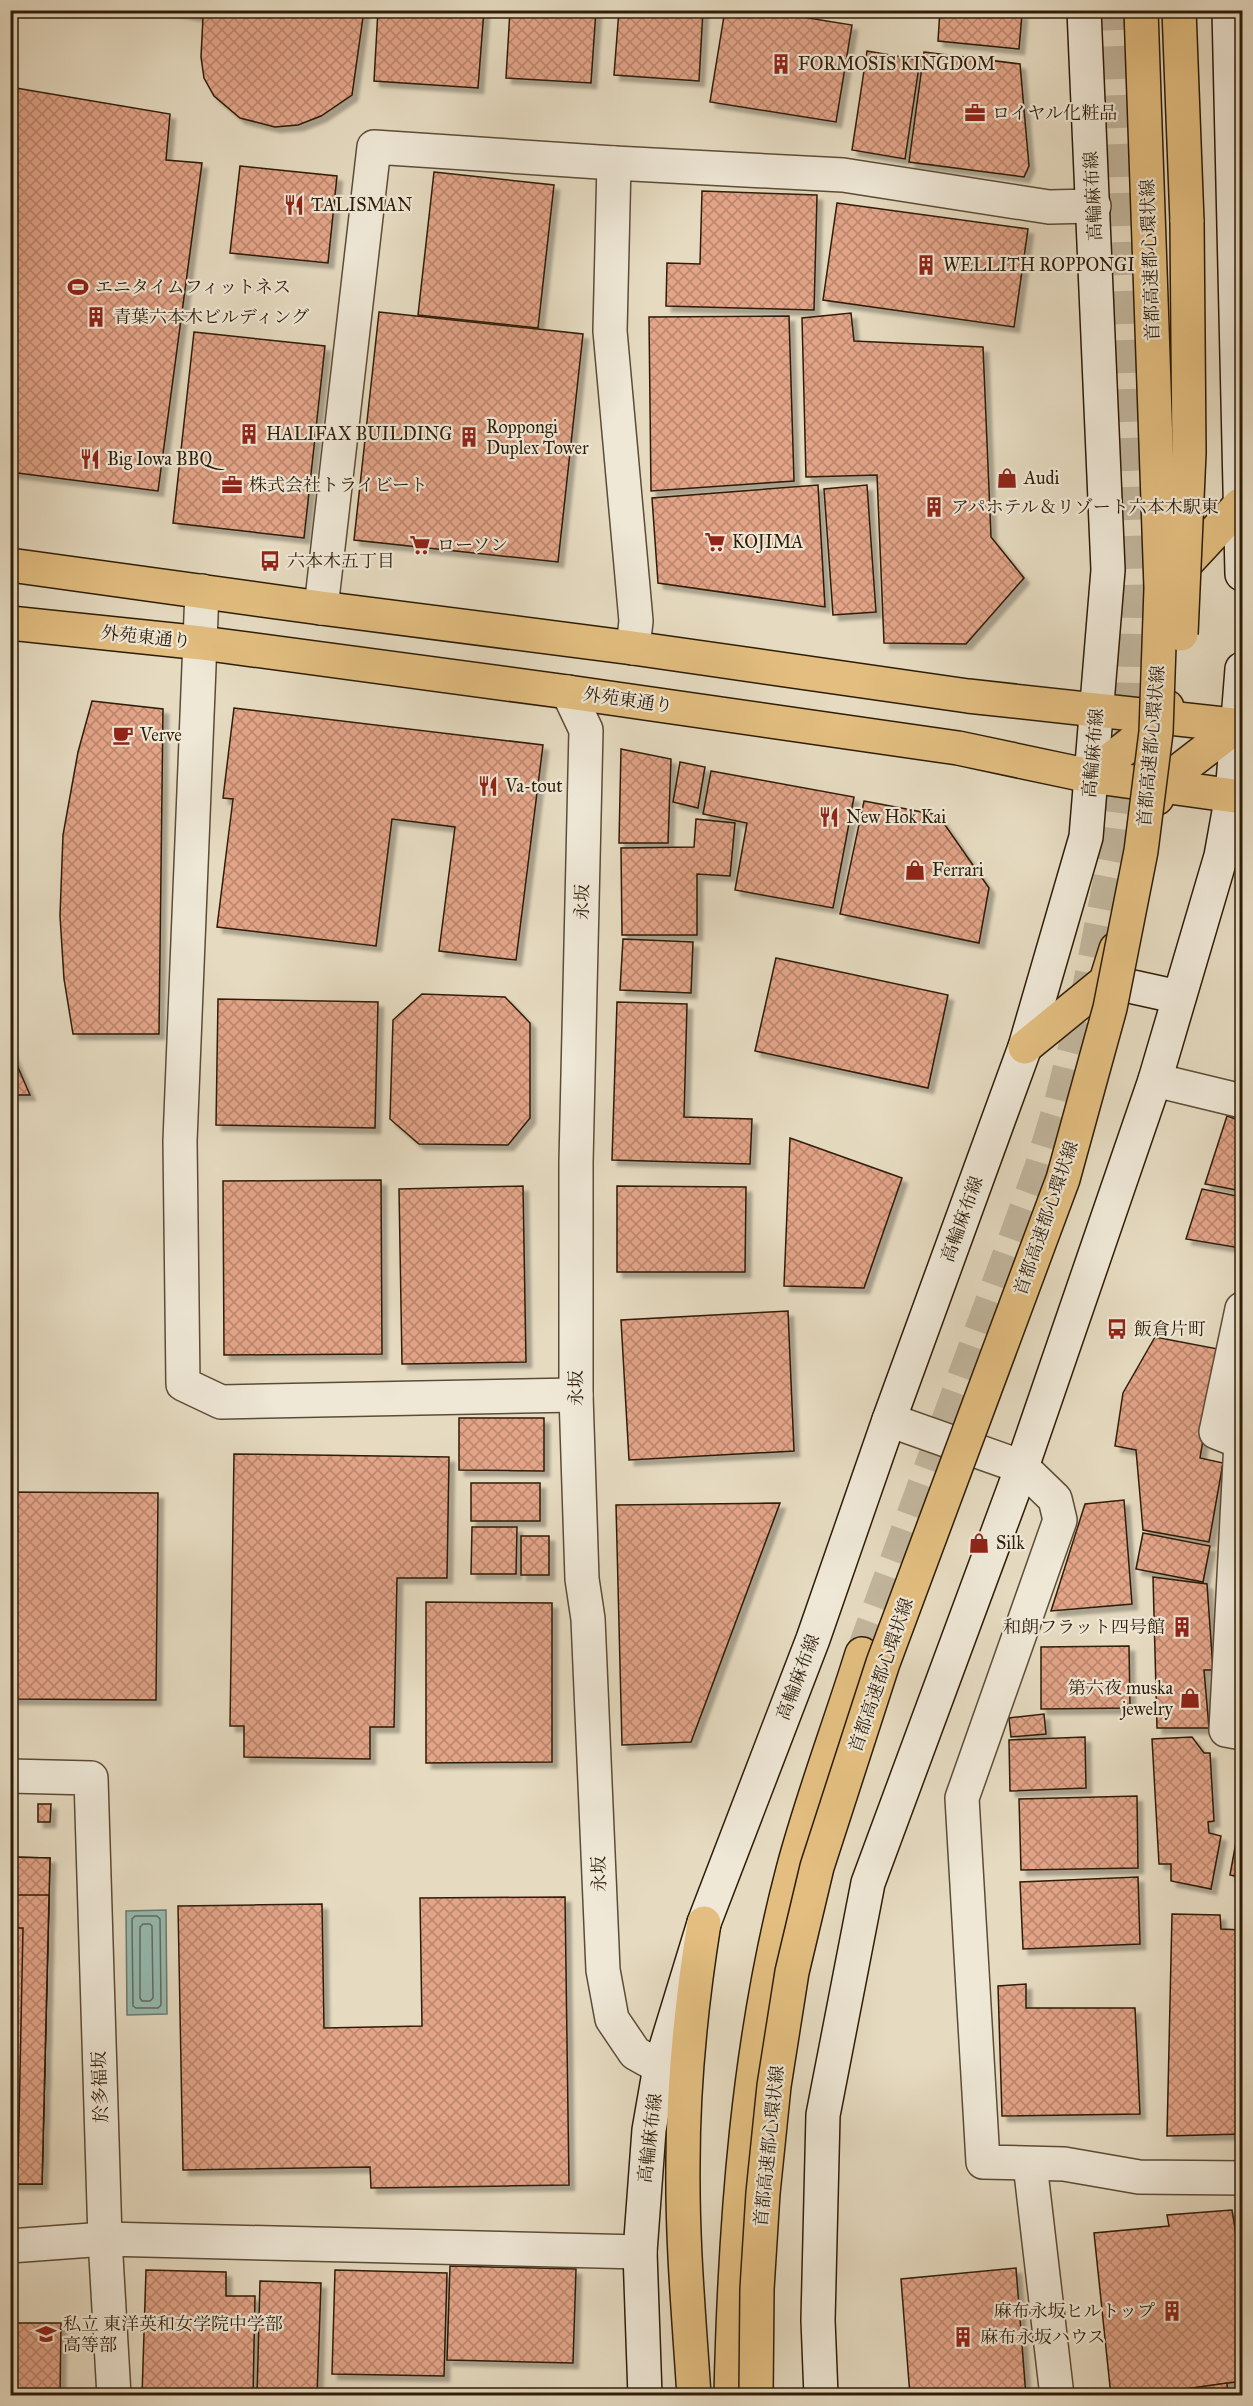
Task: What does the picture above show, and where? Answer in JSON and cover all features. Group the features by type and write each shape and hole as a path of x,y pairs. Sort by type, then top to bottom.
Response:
{"main road":[{"name":"首都高速都心環状線","path":"756,2396 757,2289 763,2193 774,2086 792,1972 817,1867 883,1663 1063,1179 1141,851 1156,732 1161,588 1141,10"},
{"path":"1025,1047 1108,995 1155,852 1173,750 1184,586 1189,453 1187,222 1179,10"},
{"path":"1090,776 1166,716 1173,578 1240,505"},
{"path":"10,565 633,648 968,696 1240,725"},
{"name":"外苑東通り","path":"10,623 202,643 568,692 958,748 1090,776 1237,796"},
{"path":"1108,995 1149,846 1159,786 1240,725"},
{"name":"首都高速都心環状線","path":"731,2396 734,2293 741,2196 753,2082 772,1969 794,1869 862,1654"},
{"path":"694,2396 683,2165 685,2078 691,2004 704,1923"}],"street":[{"name":"高輪麻布線","path":"645,2396 640,2252 649,2130 660,2067 704,1923 813,1639 889,1420 1025,1047 1086,837 1108,570 1084,10"},
{"path":"1229,10 1242,574"},
{"path":"321,608 374,147 843,175 1049,207 1094,206"},
{"path":"614,163 610,331 636,621 633,648"},
{"path":"202,591 202,643 180,1141 183,1384 221,1402 576,1395"},
{"path":"821,2396 818,2320 823,2115 868,1883 1022,1467 1155,1080 1237,796 1242,669"},
{"name":"永坂","path":"568,692 586,730 576,1162 576,1395 582,1579 588,1619 603,1970 612,2019 635,2053 660,2067"},
{"path":"1108,995 1179,998"},
{"path":"1155,1080 1242,1101"},
{"path":"1242,1310 1216,1432 1242,1442 1226,1730 1242,1733"},
{"path":"889,1420 1022,1467 1055,1499 1060,1520 962,1798 983,2162 1064,2164 1139,2177 1242,2178"},
{"name":"於多福坂","path":"10,1776 91,1778 105,2240 114,2396"},
{"path":"1030,2164 1057,2396"},
{"path":"10,2246 105,2240 640,2252"}],"water":[{"path":"166,1910 167,2014 127,2015 126,1911"}],"building":[{"path":"167,10 364,10 352,95 321,116 298,125 275,127 240,118 214,96 204,78 201,57 203,17"},
{"path":"378,10 484,10 478,88 374,81"},
{"path":"510,10 596,10 591,83 506,78"},
{"path":"619,10 703,10 699,81 614,75"},
{"name":"FORMOSIS KINGDOM","path":"725,10 759,10 852,25 836,122 710,102"},
{"path":"940,10 987,10 1022,14 1019,49 938,41"},
{"path":"867,51 920,60 905,159 852,150"},
{"path":"924,52 1020,64 1029,166 1024,177 909,162"},
{"name":"青葉六本木ビルディング","path":"10,87 170,114 166,160 202,163 158,491 10,472"},
{"path":"240,166 337,176 328,263 230,253"},
{"path":"434,172 554,185 538,328 418,315"},
{"path":"702,191 817,195 814,310 666,306 667,263 700,264"},
{"name":"WELLITH ROPPONGI","path":"837,203 1028,229 1014,327 823,300"},
{"name":"Roppongi Duplex Tower","path":"379,312 583,334 558,562 354,540"},
{"name":"アパホテル＆リゾート六本木駅東","path":"851,313 854,341 983,347 991,537 1024,578 966,644 884,643 877,475 806,477 802,318"},
{"path":"789,316 794,481 651,491 649,317"},
{"name":"HALIFAX BUILDING","path":"194,332 325,346 304,538 173,523"},
{"path":"818,485 825,607 658,583 652,498"},
{"path":"867,485 876,612 833,615 824,489"},
{"path":"92,701 163,709 159,1034 73,1034 64,979 60,916 63,835 78,752"},
{"path":"234,708 543,745 516,960 439,951 455,827 392,819 376,946 217,927 233,799 223,798"},
{"path":"621,749 671,759 668,843 619,843"},
{"path":"680,762 705,767 698,808 673,802"},
{"path":"711,771 854,797 833,908 735,890 747,823 703,814"},
{"path":"864,801 938,815 989,888 979,943 840,914"},
{"path":"696,819 735,823 730,876 697,874 697,935 622,935 621,848 694,847"},
{"path":"623,939 693,942 691,993 620,990"},
{"path":"776,958 948,995 928,1088 755,1051"},
{"path":"422,994 505,997 530,1023 530,1118 508,1145 419,1144 390,1119 393,1020"},
{"path":"218,999 378,1002 375,1128 216,1125"},
{"path":"617,1002 687,1004 684,1117 752,1119 750,1164 612,1160"},
{"path":"10,1049 30,1095 10,1095"},
{"path":"1227,1116 1242,1121 1242,1191 1205,1184"},
{"path":"790,1138 902,1178 864,1288 784,1286"},
{"path":"381,1180 382,1354 224,1355 223,1181"},
{"path":"523,1186 526,1362 402,1364 399,1189"},
{"path":"617,1186 746,1187 745,1272 617,1272"},
{"path":"1202,1189 1242,1197 1240,1248 1186,1239"},
{"path":"788,1311 794,1451 629,1460 621,1320"},
{"path":"1155,1337 1218,1349 1200,1458 1223,1463 1209,1542 1143,1530 1136,1450 1115,1446 1123,1393"},
{"path":"459,1418 544,1418 544,1471 459,1470"},
{"path":"234,1454 449,1457 447,1578 397,1578 394,1727 370,1727 370,1759 244,1757 244,1726 230,1726"},
{"path":"471,1483 540,1483 540,1521 471,1521"},
{"path":"10,1492 158,1493 156,1700 10,1699"},
{"path":"1124,1500 1132,1604 1051,1611 1085,1504"},
{"path":"780,1503 691,1742 622,1745 616,1505"},
{"path":"472,1527 517,1527 516,1574 471,1574"},
{"path":"1143,1533 1210,1546 1203,1582 1136,1569"},
{"path":"521,1536 549,1536 549,1575 521,1575"},
{"name":"和朗フラット四号館","path":"1153,1577 1207,1584 1213,1670 1204,1670 1209,1728 1157,1728"},
{"path":"426,1602 552,1603 552,1762 426,1763"},
{"path":"1129,1646 1130,1708 1041,1709 1041,1647"},
{"path":"1044,1714 1046,1734 1011,1737 1009,1718"},
{"path":"1085,1737 1086,1788 1010,1791 1009,1740"},
{"path":"1192,1737 1204,1753 1210,1753 1214,1821 1208,1822 1209,1833 1221,1836 1211,1889 1171,1881 1171,1864 1159,1864 1152,1739"},
{"path":"1137,1796 1138,1868 1021,1870 1019,1799"},
{"path":"38,1804 51,1804 50,1822 38,1822"},
{"path":"1242,1809 1242,1878 1230,1875"},
{"path":"10,1857 50,1858 42,2184 10,2184"},
{"path":"10,1857 50,1858 42,2184 10,2184"},
{"path":"1138,1877 1140,1944 1023,1949 1020,1882"},
{"path":"10,1895 49,1895 42,2184 10,2184"},
{"path":"565,1897 569,2185 371,2188 370,2167 183,2170 178,1906 322,1904 324,2028 422,2026 420,1898"},
{"path":"1172,1914 1220,1915 1221,1929 1242,1930 1242,2134 1167,2136"},
{"path":"10,1928 23,1928 18,2170 10,2170"},
{"path":"1026,1984 1026,2008 1135,2008 1140,2114 1002,2116 998,1986"},
{"name":"麻布永坂ヒルトップ","path":"1232,2210 1237,2241 1242,2241 1242,2381 1137,2396 1111,2396 1094,2233 1169,2226 1167,2215"},
{"path":"450,2266 576,2269 573,2363 447,2360"},
{"name":"麻布永坂ハウス","path":"1016,2268 1026,2396 910,2396 901,2279"},
{"path":"146,2270 226,2272 226,2296 255,2296 253,2396 142,2396"},
{"path":"335,2270 447,2273 444,2376 332,2374"},
{"path":"260,2281 321,2283 317,2396 257,2396"},
{"path":"10,2323 61,2323 60,2396 10,2396"},
{"path":"1227,2383 1228,2396 1137,2396"}],"tunnel":[{"path":"862,1654 1040,1170 1060,1105 1086,1002 1116,847 1131,733 1134,591 1115,10"}],"place":[{"name":"FORMOSIS KINGDOM","path":"781,64"},
{"name":"ロイヤル化粧品","path":"975,113"},
{"name":"TALISMAN","path":"294,205"},
{"name":"WELLITH ROPPONGI","path":"926,265"},
{"name":"エニタイムフィットネス","path":"78,287"},
{"name":"青葉六本木ビルディング","path":"96,317"},
{"name":"HALIFAX BUILDING","path":"249,434"},
{"name":"Roppongi Duplex Tower","path":"469,437"},
{"name":"Big Iowa BBQ","path":"90,459"},
{"name":"Audi","path":"1007,478"},
{"name":"株式会社トライビート","path":"232,485"},
{"name":"アパホテル＆リゾート六本木駅東","path":"934,507"},
{"name":"KOJIMA","path":"715,542"},
{"name":"ローソン","path":"420,545"},
{"name":"六本木五丁目","path":"270,561"},
{"name":"Verve","path":"123,735"},
{"name":"Va-tout","path":"488,786"},
{"name":"New Hok Kai","path":"829,817"},
{"name":"Ferrari","path":"915,870"},
{"name":"飯倉片町","path":"1117,1329"},
{"name":"Silk","path":"979,1543"},
{"name":"和朗フラット四号館","path":"1182,1627"},
{"name":"第六夜 muska jewelry","path":"1190,1698"},
{"name":"麻布永坂ヒルトップ","path":"1172,2311"},
{"name":"私立 東洋英和女学院中学部 高等部","path":"46,2334"},
{"name":"麻布永坂ハウス","path":"963,2337"}]}
